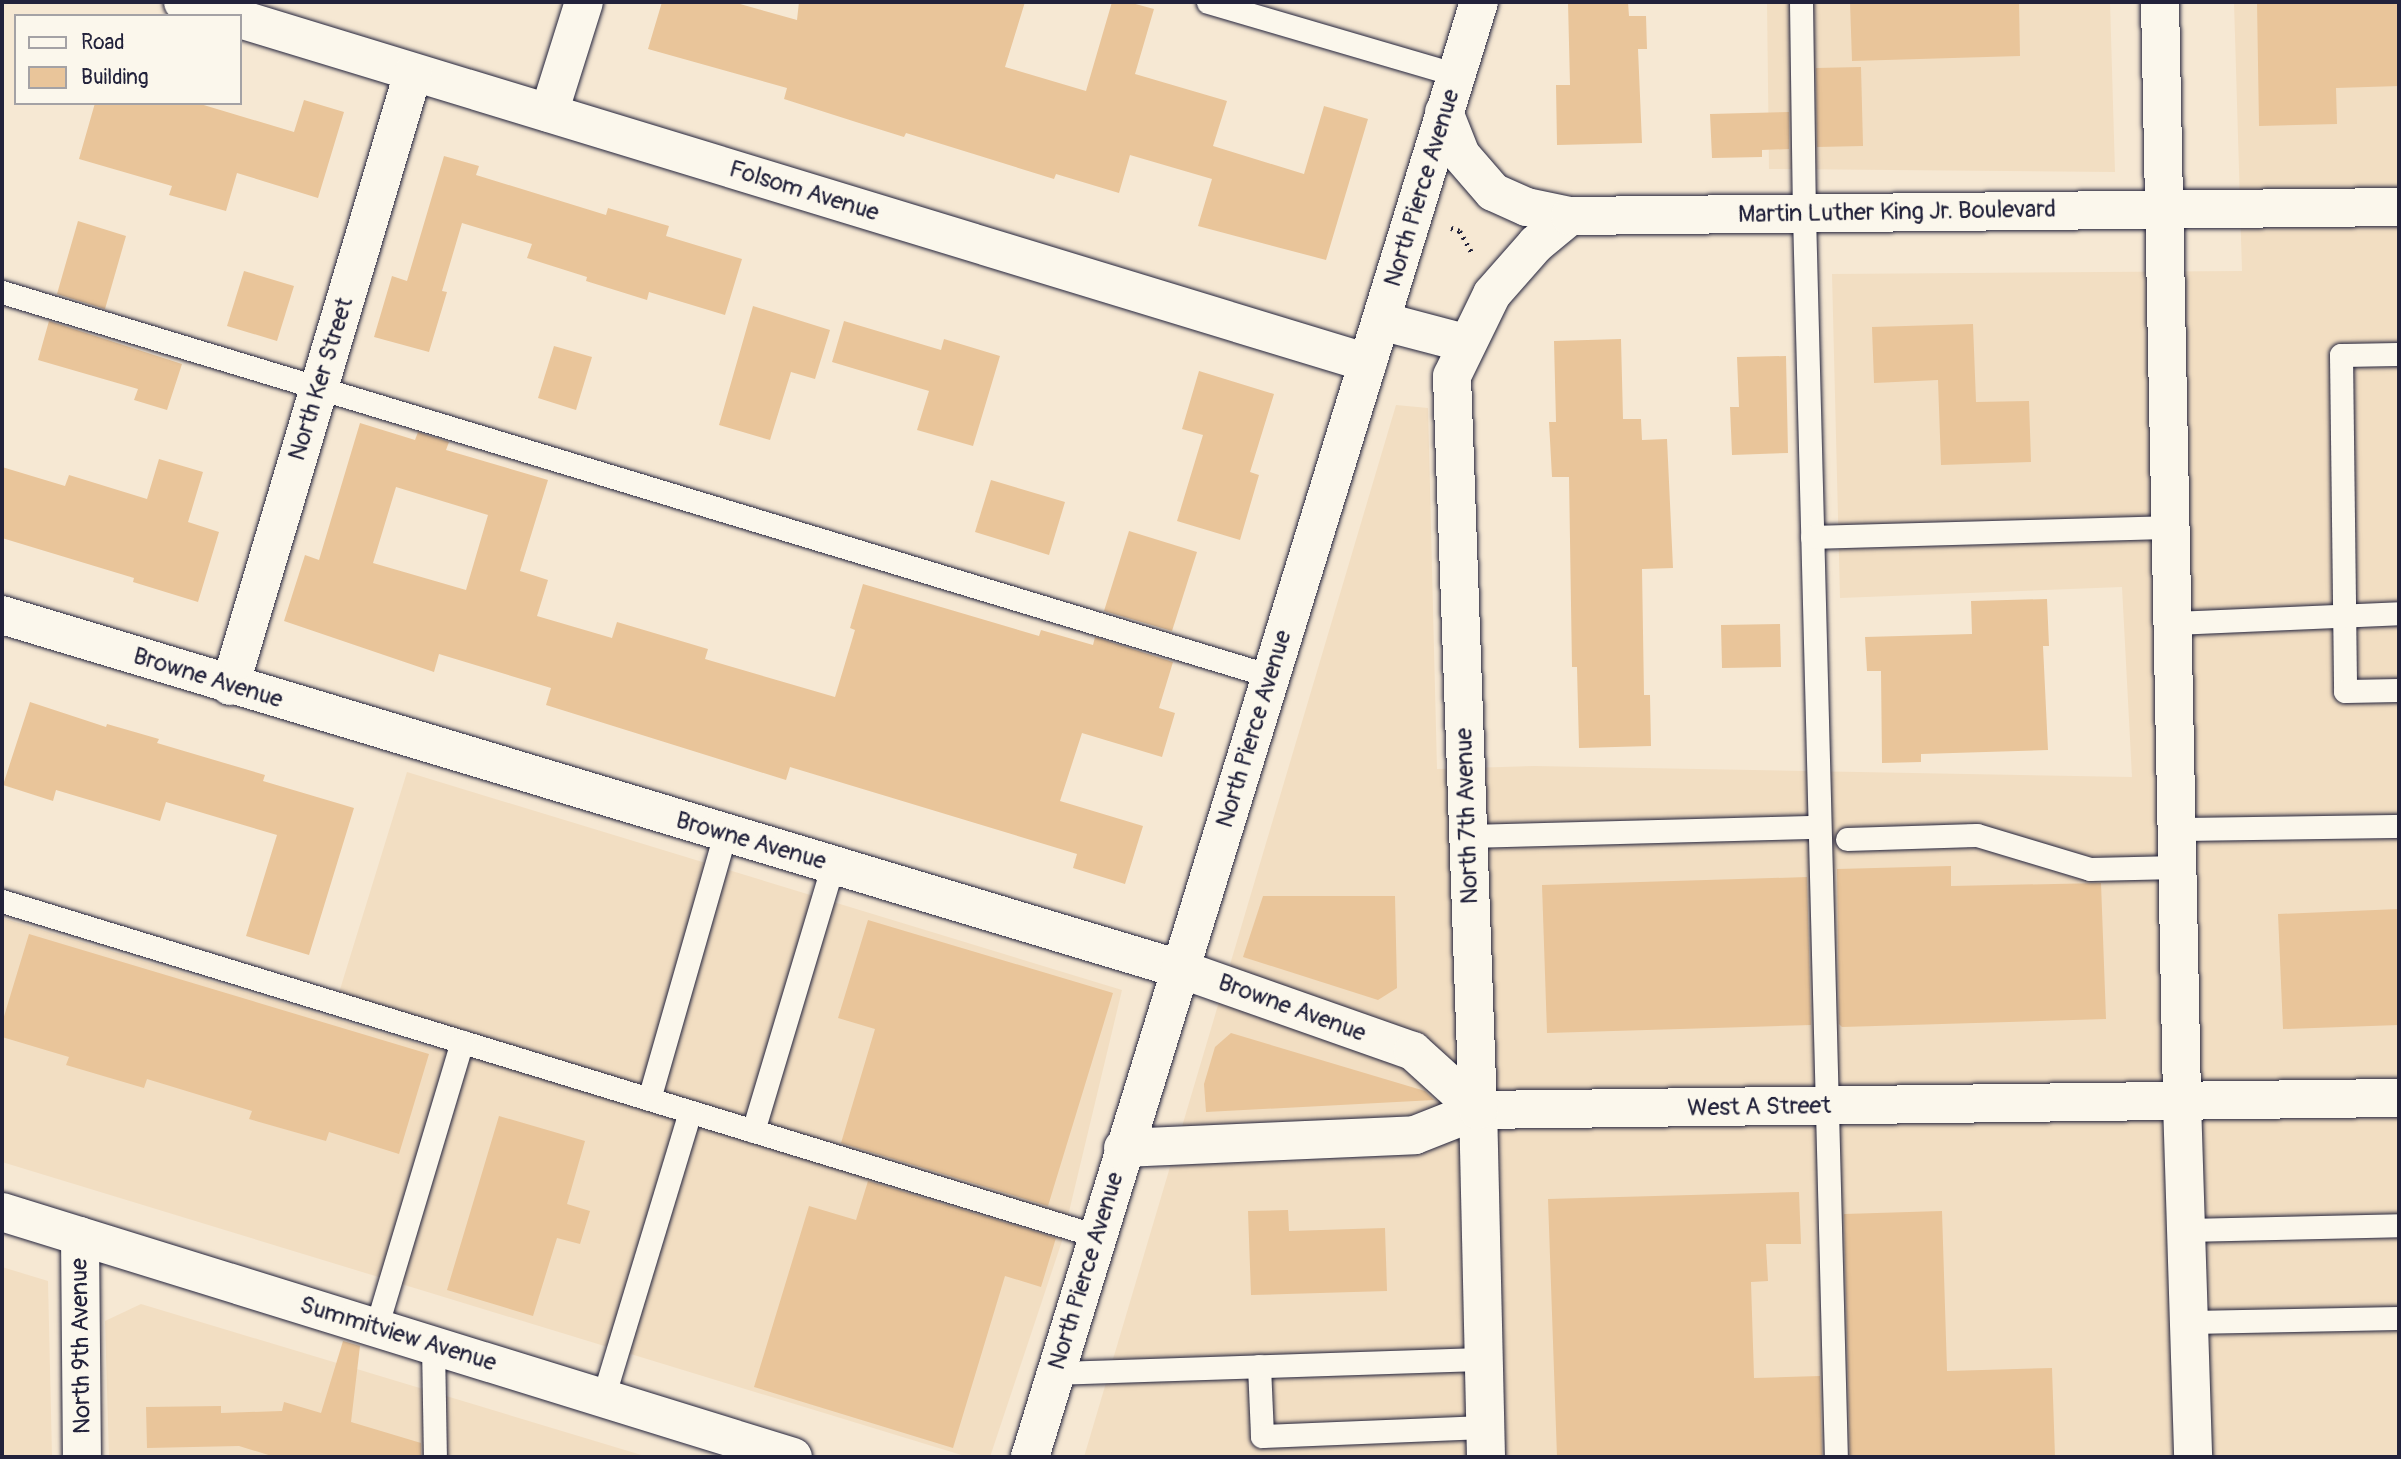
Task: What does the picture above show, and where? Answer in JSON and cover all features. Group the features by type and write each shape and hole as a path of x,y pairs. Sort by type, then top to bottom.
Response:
{"street":[{"path":"183,2 222,14"},
{"path":"549,113 584,2"},
{"name":"North Pierce Avenue","path":"1030,1457 1123,1148 1479,2"},
{"path":"2160,2 2182,1102 2193,1457"},
{"name":"Folsom Avenue","path":"242,20 1368,363"},
{"name":"North Ker Street","path":"230,686 413,73"},
{"name":"Martin Luther King Jr. Boulevard","path":"1444,112 1461,155 1493,192 1527,207 1570,216 2399,207"},
{"name":"North 7th Avenue","path":"1486,1442 1478,1110 1452,376 1465,343 1492,294 1536,244 1570,216"},
{"path":"1381,321 1465,343"},
{"name":"Browne Avenue","path":"2,615 230,686 1180,969 1413,1051 1478,1110"},
{"name":"West A Street","path":"1123,1148 1415,1135 1478,1110 2399,1098"},
{"name":"Summitview Avenue","path":"2,1212 782,1455"},
{"name":"North 9th Avenue","path":"79,1236 82,1457"}],"lane":[{"path":"1208,2 1457,75"},
{"path":"1801,2 1825,1106 1836,1457"},
{"path":"2,292 1271,676"},
{"path":"2399,354 2341,355 2345,691 2399,690"},
{"path":"1812,537 2172,527"},
{"path":"2174,623 2399,613"},
{"path":"2177,829 2399,826"},
{"path":"1468,835 1819,827"},
{"path":"649,1099 725,834"},
{"path":"1847,839 1977,835 2090,869 2178,867"},
{"path":"753,1131 833,865"},
{"path":"3,906 462,1042 1097,1236"},
{"path":"376,1328 462,1042"},
{"path":"603,1398 690,1112"},
{"path":"2186,1230 2399,1225"},
{"path":"2189,1322 2399,1318"},
{"path":"433,1345 435,1457"},
{"path":"1056,1373 1484,1359"},
{"path":"1259,1366 1262,1436 1486,1442"}],"shaded area":[{"path":"1767,2 2110,2 2115,172 1769,169"},
{"path":"2234,2 2399,2 2399,1457 1084,1457 1396,405 1428,408 1437,769 1534,766 2132,777 2122,587 1840,598 1832,274 2242,271"},
{"path":"407,772 1122,990 1062,1241 990,1457 968,1457 2,1162 2,918 433,1048 439,1028 338,996"},
{"path":"2,1267 48,1281 52,1457 2,1457"},
{"path":"141,1304 648,1457 109,1457 105,1321"}],"building":[{"path":"662,2 733,2 797,20 799,2 1025,2 1005,67 1086,91 1112,2 1128,2 1154,9 1135,74 1227,101 1213,146 1304,174 1324,106 1368,119 1326,260 1198,226 1212,179 1130,155 1119,193 1056,174 1054,179 906,133 904,137 784,99 787,88 648,49"},
{"path":"1568,2 1628,2 1629,16 1646,16 1647,49 1638,49 1642,143 1557,145 1556,85 1570,85"},
{"path":"1850,2 2019,2 2020,56 1852,61"},
{"path":"2257,2 2399,2 2399,86 2336,88 2337,124 2259,126"},
{"path":"1861,67 1863,146 1817,147 1816,68"},
{"path":"304,100 344,112 318,198 237,173 226,211 169,195 172,186 79,159 94,105 204,105 294,132"},
{"path":"1789,112 1789,149 1762,150 1762,157 1712,158 1710,114"},
{"path":"444,156 479,166 476,175 606,215 608,208 669,226 666,236 742,259 725,315 649,292 647,300 586,281 587,277 527,258 532,244 462,223 442,291 447,292 429,352 374,337 392,276 407,281"},
{"path":"78,221 126,236 105,309 57,294"},
{"path":"244,271 294,286 277,341 227,326"},
{"path":"753,306 830,330 815,379 791,372 770,440 719,425"},
{"path":"49,321 182,364 167,410 134,400 138,389 38,360"},
{"path":"844,321 941,350 944,339 1000,356 973,446 917,430 929,391 832,362"},
{"path":"1973,324 1976,402 2029,401 2031,462 1941,465 1938,380 1874,383 1872,327"},
{"path":"1621,339 1623,419 1641,419 1642,440 1667,439 1673,568 1642,569 1644,695 1650,695 1651,746 1579,748 1577,667 1572,667 1569,477 1552,477 1549,422 1556,422 1554,341"},
{"path":"554,346 592,357 576,410 538,398"},
{"path":"1786,356 1788,453 1732,455 1730,407 1739,407 1737,357"},
{"path":"1199,371 1274,394 1250,472 1259,475 1240,540 1177,521 1203,435 1182,429"},
{"path":"360,423 415,440 418,432 449,442 446,450 548,480 520,571 548,580 537,616 612,638 617,622 708,649 705,659 835,697 855,630 850,628 863,584 1039,636 1041,630 1093,645 1095,637 1173,662 1159,708 1175,713 1162,757 1082,733 1060,801 1143,826 1125,884 1073,868 1077,854 790,767 786,780 546,705 551,688 439,654 434,672 284,621 305,555 319,560","holes":["396,487 488,515 466,590 373,563"]},
{"path":"159,459 203,472 188,522 219,532 198,602 133,582 134,578 2,538 2,467 65,486 69,475 147,499"},
{"path":"991,480 1065,502 1049,555 975,532"},
{"path":"1129,531 1197,552 1172,631 1104,611"},
{"path":"2047,599 2049,646 2043,646 2048,750 1921,754 1921,762 1882,763 1881,671 1867,671 1865,637 1972,634 1971,601"},
{"path":"1780,624 1781,667 1722,668 1721,625"},
{"path":"30,702 106,727 107,724 159,739 157,743 265,775 263,781 354,808 309,955 246,936 277,835 166,802 160,821 56,790 53,801 3,785"},
{"path":"1951,866 1951,886 2101,883 2106,1019 1842,1027 1839,1024 1837,869"},
{"path":"1807,877 1811,1025 1547,1033 1542,885"},
{"path":"1263,896 1395,896 1397,988 1378,1000 1243,957"},
{"path":"2399,909 2399,1025 2283,1029 2278,914"},
{"path":"868,920 1113,993 1048,1206 841,1143 875,1029 838,1018"},
{"path":"29,934 429,1054 399,1154 329,1132 326,1141 249,1119 252,1111 147,1079 144,1088 66,1065 69,1057 2,1037 2,1023"},
{"path":"1231,1033 1425,1091 1434,1100 1206,1112 1204,1084 1215,1047"},
{"path":"499,1116 585,1141 567,1204 590,1211 580,1244 557,1238 533,1316 447,1290"},
{"path":"868,1181 1056,1238 1041,1287 1005,1276 953,1448 754,1387 809,1206 856,1220"},
{"path":"1799,1192 1801,1244 1766,1244 1768,1281 1751,1282 1754,1378 1820,1376 1822,1457 1557,1457 1548,1199"},
{"path":"1288,1210 1289,1231 1385,1228 1387,1291 1251,1295 1248,1211"},
{"path":"1942,1211 1947,1371 2052,1368 2055,1457 1850,1457 1844,1214"},
{"path":"343,1341 360,1346 351,1422 421,1443 421,1457 275,1457 239,1446 147,1448 146,1407 221,1406 221,1413 282,1411 284,1402 321,1413"}]}
